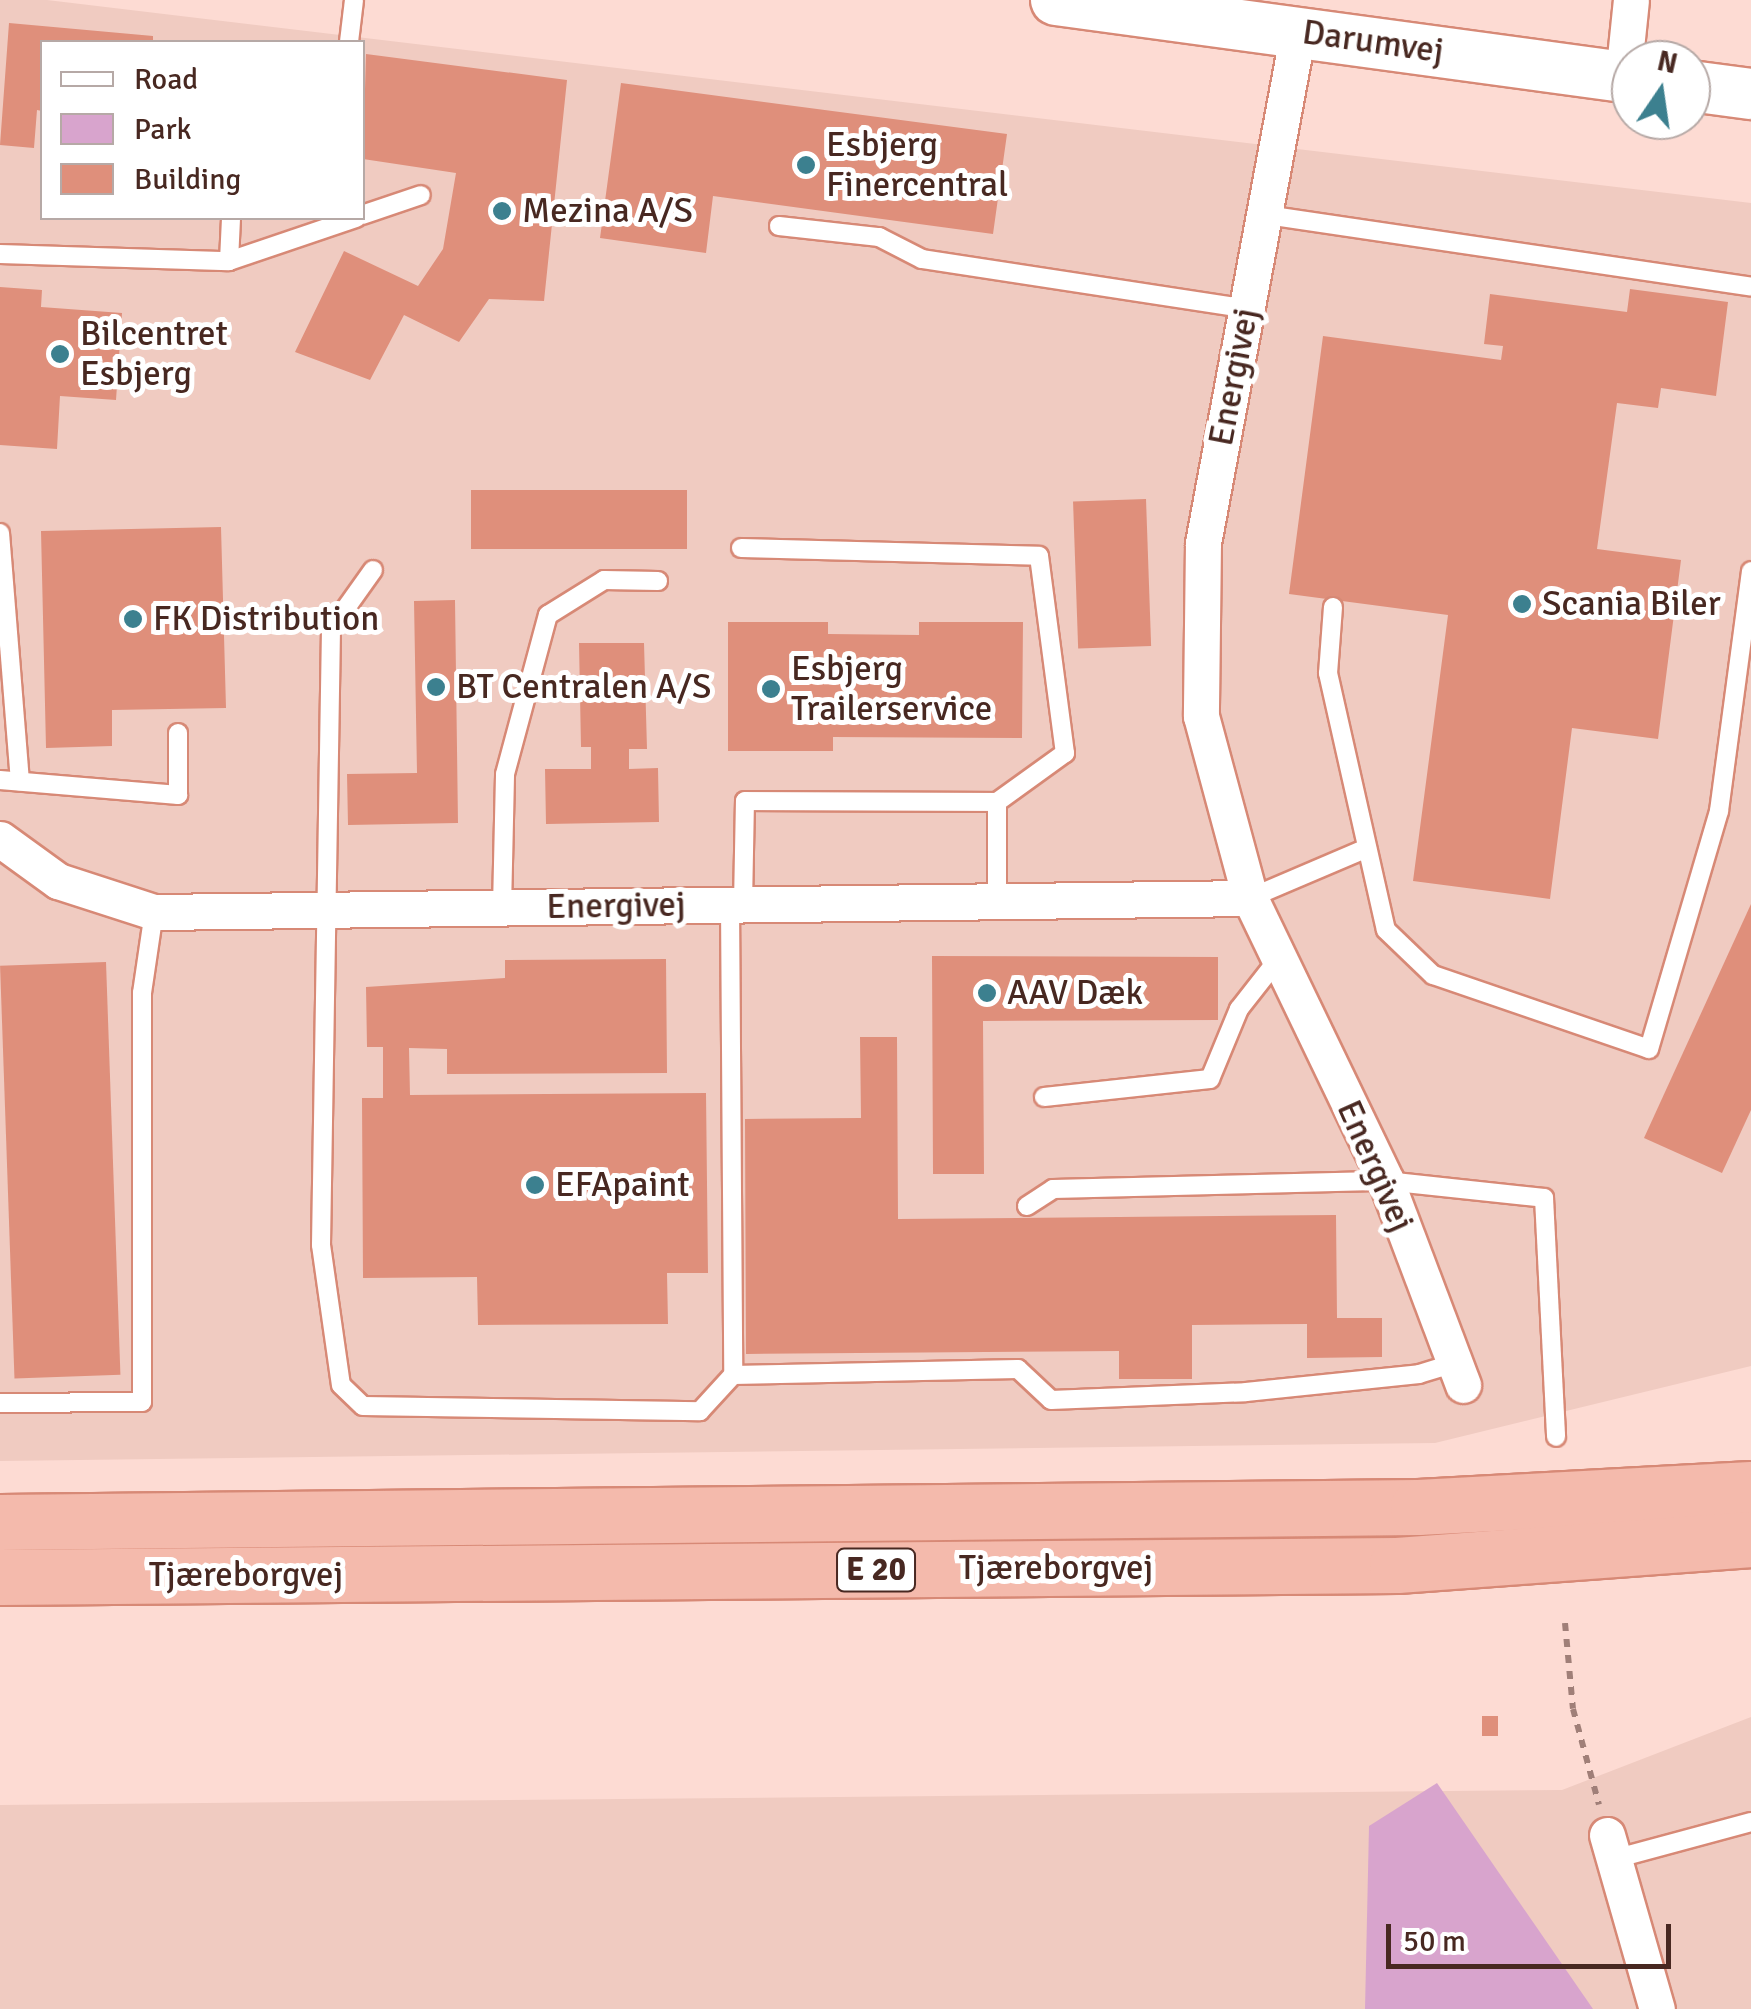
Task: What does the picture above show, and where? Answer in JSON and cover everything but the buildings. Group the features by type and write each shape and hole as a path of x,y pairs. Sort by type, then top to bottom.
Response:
{"highway":[{"name":"Tjæreborgvej","path":"0,1522 1418,1507 1751,1490"},
{"name":"Tjæreborgvej","path":"0,1577 1397,1565 1751,1539"}],"street":[{"name":"Darumvej","path":"1056,0 1611,75"},
{"path":"1629,40 1631,0"},
{"name":"Energivej","path":"1298,32 1203,543 1201,716 1250,898 1386,1182 1459,1374"},
{"path":"1711,89 1751,94"},
{"name":"Energivej","path":"0,839 58,881 154,912 1250,898"},
{"path":"1610,1847 1657,2009"}],"lane":[{"path":"349,40 354,0"},
{"path":"365,214 421,195"},
{"path":"1266,215 1751,287"},
{"path":"229,262 231,220"},
{"path":"0,254 229,262 349,220"},
{"path":"779,226 878,237 922,259 1247,309"},
{"path":"0,533 20,782"},
{"path":"372,570 331,629 330,910 321,1244 341,1384 363,1406 700,1411 733,1376 736,904 745,802 997,802 1065,753 1039,556 741,548"},
{"path":"1333,607 1328,673 1386,930 1433,975 1648,1049 1718,812 1751,571"},
{"path":"502,908 505,774 548,614 604,580 658,581"},
{"path":"0,780 178,795 178,733"},
{"path":"997,802 997,901"},
{"path":"1250,898 1367,848"},
{"path":"0,1403 142,1402 142,993 154,912"},
{"path":"1044,1097 1210,1079 1239,1009 1279,958"},
{"path":"1027,1206 1054,1189 1386,1182 1544,1198 1556,1437"},
{"path":"733,1376 1018,1369 1051,1400 1246,1392 1420,1374 1459,1374"},
{"path":"1610,1847 1751,1822"}],"path":[{"path":"1565,1623 1574,1709 1610,1847"}],"shaded area":[{"path":"0,0 47,0 1751,203 1751,1366 1435,1443 0,1461"},
{"path":"1751,1717 1751,2009 0,2009 0,1805 1562,1790"}],"green space":[{"path":"1437,1783 1593,2009 1365,2009 1369,1826"}],"place":[{"name":"Esbjerg Finercentral","path":"806,165"},
{"name":"Mezina A/S","path":"502,211"},
{"name":"Bilcentret Esbjerg","path":"60,354"},
{"name":"Scania Biler","path":"1522,604"},
{"name":"FK Distribution","path":"133,619"},
{"name":"BT Centralen A/S","path":"436,687"},
{"name":"Esbjerg Trailerservice","path":"771,689"},
{"name":"AAV Dæk","path":"987,993"},
{"name":"EFApaint","path":"535,1185"}]}
